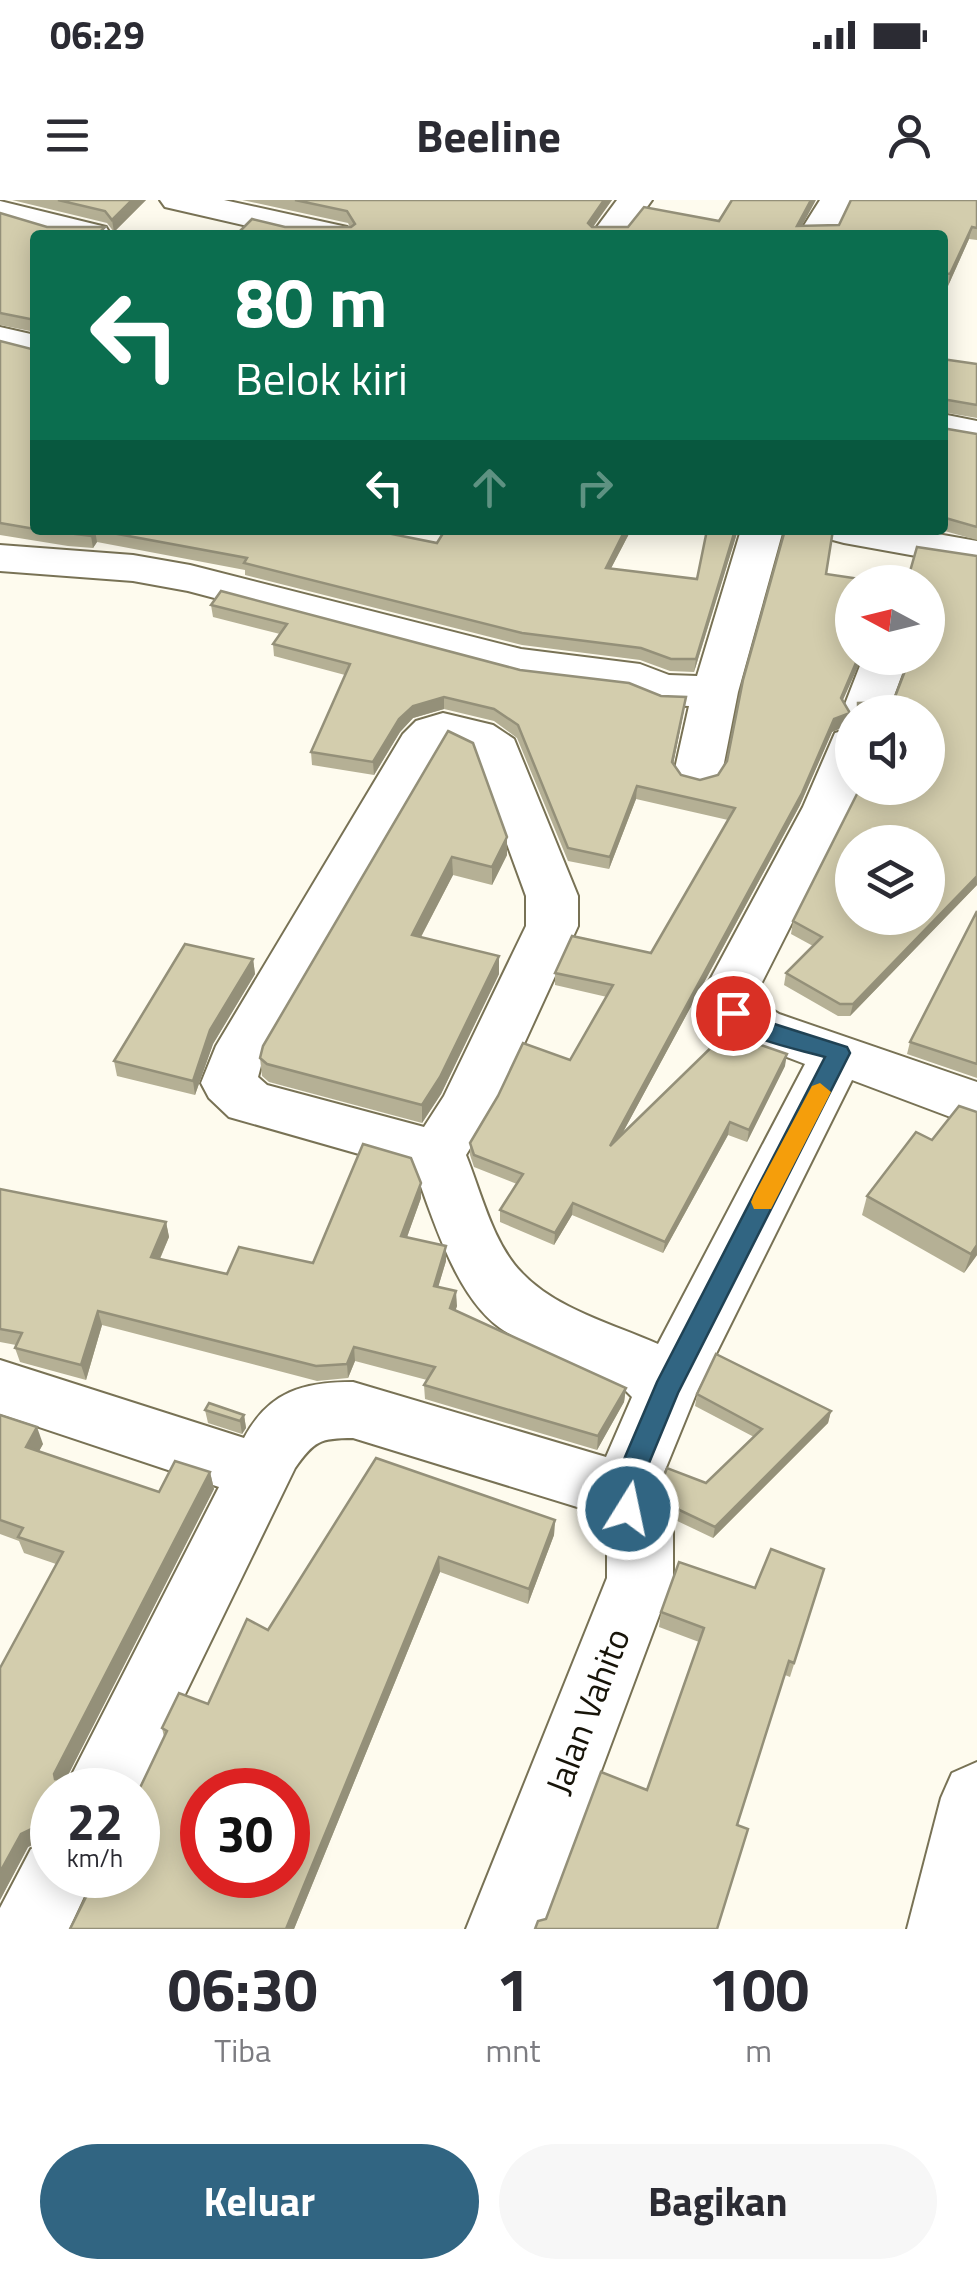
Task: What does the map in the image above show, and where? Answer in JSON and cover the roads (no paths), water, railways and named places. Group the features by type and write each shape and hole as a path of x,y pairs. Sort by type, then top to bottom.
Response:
{"street":[{"path":"177,200 312,230"},
{"path":"613,230 635,200"},
{"path":"819,230 837,200"},
{"path":"0,212 73,230"},
{"path":"0,338 30,346"},
{"path":"948,427 977,432"},
{"path":"698,773 715,692 761,535"},
{"path":"854,535 911,563 977,554"},
{"path":"0,558 134,568 190,578 521,664 640,680 661,690 715,692"},
{"path":"457,730 498,750 552,896 552,926 466,1107 437,1152 249,1102 230,1083 235,1061 420,745 432,732 457,730"},
{"path":"835,789 724,1002 750,1023 834,1062 977,1105"},
{"path":"111,1768 272,1448 300,1418 314,1410 353,1410 624,1492 666,1390 834,1062"},
{"path":"437,1152 472,1240 498,1289 526,1314 642,1366 666,1390"},
{"path":"0,1387 262,1472"},
{"name":"Jalan Vahito","path":"504,1929 640,1578 640,1532 624,1492"},
{"path":"944,1929 977,1798"},
{"path":"29,1929 45,1898"}]}
